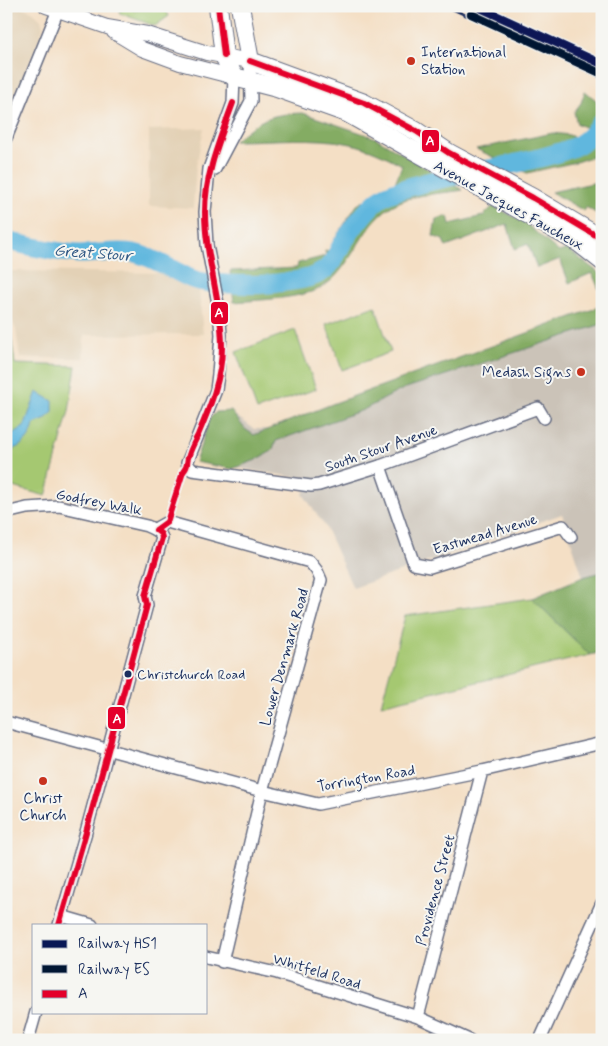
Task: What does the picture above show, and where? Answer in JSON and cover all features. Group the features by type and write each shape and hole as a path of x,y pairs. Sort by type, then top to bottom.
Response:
{"main road":[{"path":"218,6 224,56 243,79"},
{"path":"240,6 250,61"},
{"name":"Avenue Jacques Faucheux","path":"250,61 364,103 416,131 449,153 533,198 590,238 602,260"},
{"name":"Avenue Jacques Faucheux","path":"243,79 347,113 510,204 590,238"}],"street":[{"path":"8,133 52,8 107,27 147,34 207,53 250,61 209,169 206,197"},
{"path":"107,27 142,49 180,63 243,79"},
{"path":"206,197 215,167 251,101 243,79"},
{"name":"South Stour Avenue","path":"206,197 204,212 221,335 216,390 188,457 188,466 192,470 311,486 319,485 380,466 538,408 544,418"},
{"name":"Eastmead Avenue","path":"380,466 414,564 430,568 563,526 571,537"},
{"name":"Godfrey Walk","path":"6,514 27,508 59,506 147,526 156,530"},
{"name":"Lower Denmark Road","path":"156,530 167,522 310,562 321,580 262,791 222,962"},
{"path":"86,924 60,920 86,832 147,605 145,596 162,538 156,530"},
{"path":"6,722 108,748"},
{"name":"Torrington Road","path":"108,748 262,791 318,804 482,771 602,742"},
{"name":"Providence Street","path":"418,1017 482,771"},
{"path":"540,1040 602,903"},
{"name":"Whitfeld Road","path":"208,958 277,973 418,1017 469,1040"},
{"path":"28,1040 35,1014"}],"shaded area":[{"path":"6,6 18,6 32,11 41,19 43,27 6,124"},
{"path":"204,128 196,166 193,208 149,206 149,130"},
{"path":"9,271 165,273 199,291 203,334 84,335 83,358 20,358 16,330 11,319"},
{"path":"602,324 602,572 583,577 562,514 353,588 325,526 303,494 312,480 202,462 221,415 236,416 254,429 280,429"}],"green space":[{"path":"122,6 133,6 133,10 152,9 152,6 164,6 169,16 155,26 119,13"},
{"path":"585,91 602,105 602,134 577,124 574,112 581,103"},
{"path":"303,113 376,138 463,190 414,197 399,202 386,210 367,231 335,277 316,290 305,294 280,298 234,302 230,271 297,268 298,263 326,256 325,251 330,250 334,240 357,205 395,183 402,165 371,150 338,142 323,140 234,141 251,127 273,116"},
{"path":"553,133 569,135 598,148 597,155 576,162 527,173 476,149"},
{"path":"602,181 602,217 586,207 584,211 551,192"},
{"path":"493,206 524,222 559,252 567,249 602,275 602,296 592,273 569,283 560,259 537,268 528,244 515,249 507,224 446,247 443,240 433,236 436,219 448,216 450,224 483,216"},
{"path":"6,301 15,364 76,366 69,411 46,496 6,485"},
{"path":"375,306 391,352 342,370 326,324"},
{"path":"602,306 602,324 403,389 363,410 276,441 272,451 256,460 232,469 195,462 210,418 216,412 231,411 245,429 254,435 332,404"},
{"path":"295,330 316,389 257,410 236,352"},
{"path":"602,572 602,652 590,655 532,598 583,577"},
{"path":"532,598 590,655 381,705 405,616"}],"water":[{"path":"37,392 53,401 53,412 44,420 34,424 29,438 23,444 10,451 6,450 6,436 24,427"}],"waterway":[{"name":"Great Stour","path":"6,241 72,253 134,253 199,281 229,284 261,284 298,280 313,276 326,269 357,222 384,196 421,184 562,151 585,140 602,121"}],"railway":[{"path":"446,6 602,78"}],"rail line":[{"name":"HS1","path":"476,6 602,64"},
{"name":"ES","path":"471,14 598,72"}],"transit line":[{"name":"A","path":"218,6 224,56"},
{"name":"A","path":"250,61 364,103 602,239"},
{"name":"A","path":"59,924 147,605 145,596 162,538 161,534 156,530 167,522 190,452 207,414 218,381 222,347 221,330 208,246 205,212 210,170 233,103"}],"place":[{"name":"International Station","path":"411,61"},
{"name":"Medash Signs","path":"581,372"},
{"name":"Christchurch Road","path":"128,674"},
{"name":"Christ Church","path":"43,781"}]}
